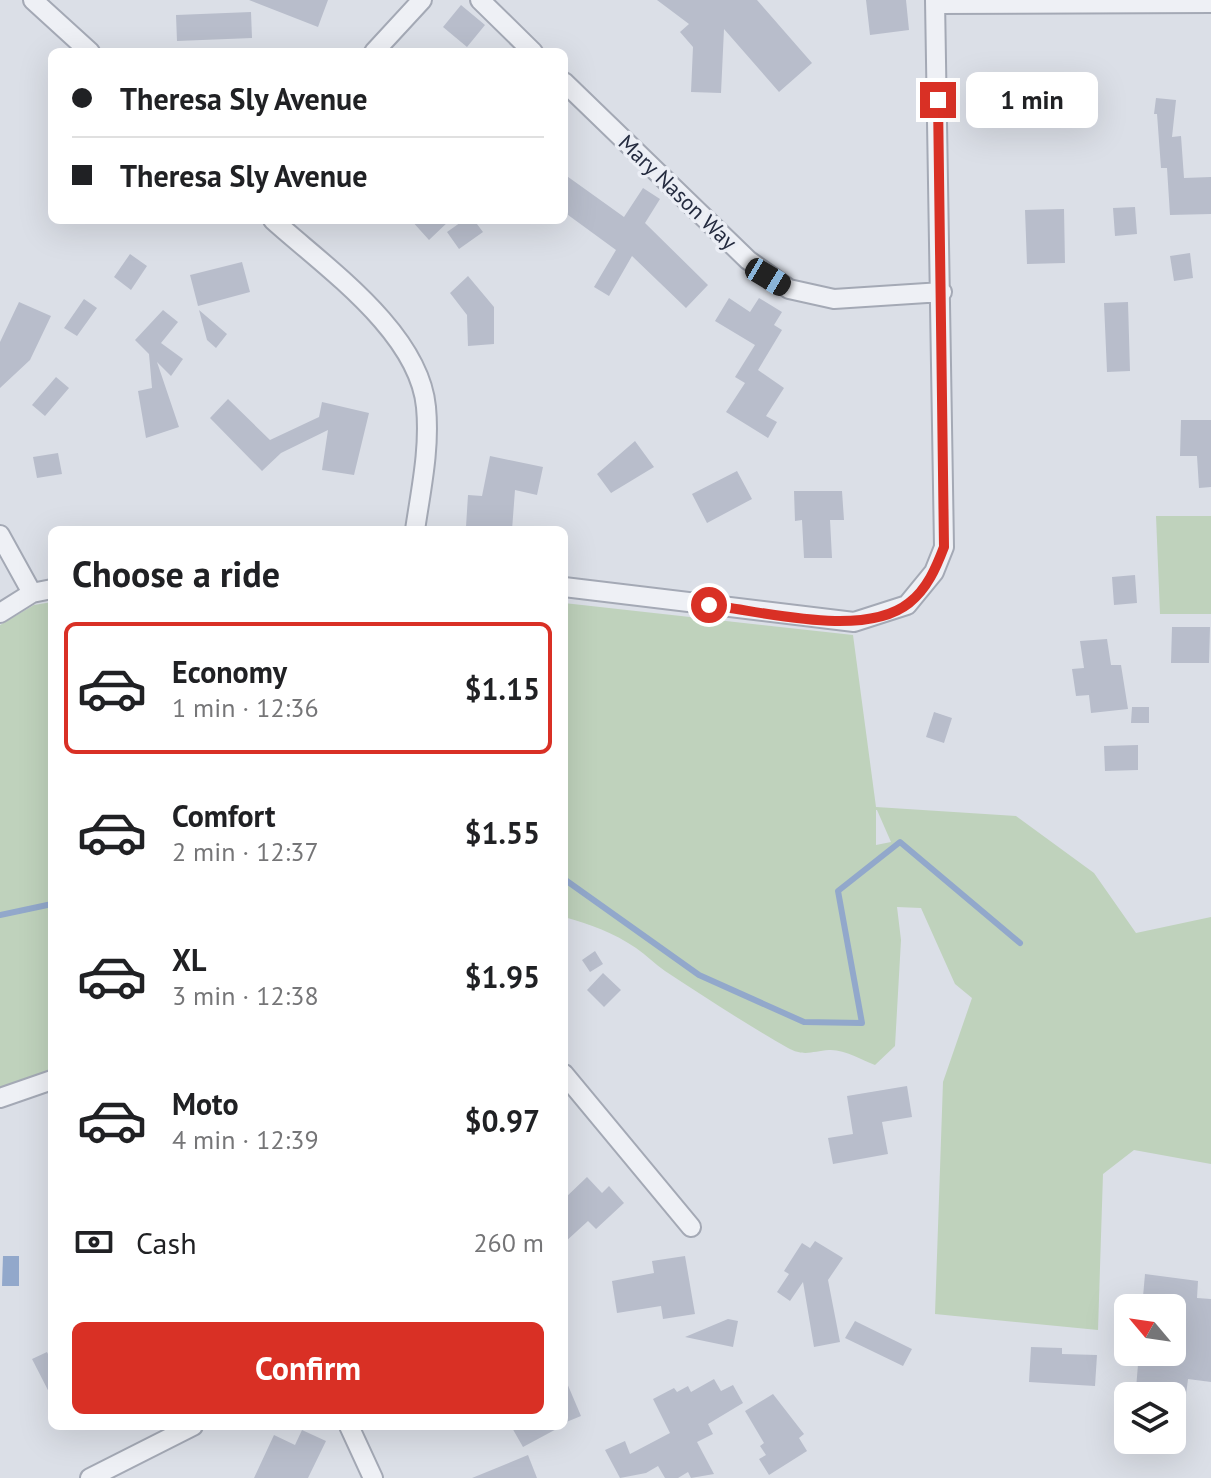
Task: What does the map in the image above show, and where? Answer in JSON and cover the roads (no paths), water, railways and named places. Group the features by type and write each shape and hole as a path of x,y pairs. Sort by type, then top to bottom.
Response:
{"street":[{"path":"33,0 86,48"},
{"path":"378,48 422,0"},
{"path":"480,0 529,48"},
{"path":"568,587 854,622 907,605 934,572 944,547 936,2 1211,3"},
{"name":"Mary Nason Way","path":"568,86 748,260 789,289 834,299 942,292"},
{"path":"277,224 384,324 418,378 426,408 426,455 416,526"},
{"path":"0,535 32,593"},
{"path":"0,613 32,593 48,590"},
{"path":"568,1079 691,1227"},
{"path":"0,1098 48,1081"},
{"path":"90,1478 185,1430"},
{"path":"351,1430 373,1478"}],"water":[{"path":"3,1256 19,1256 19,1286 2,1286"}],"waterway":[{"path":"568,882 699,975 804,1022 862,1023 838,891 900,842 1020,943"},
{"path":"0,915 48,905"}]}
